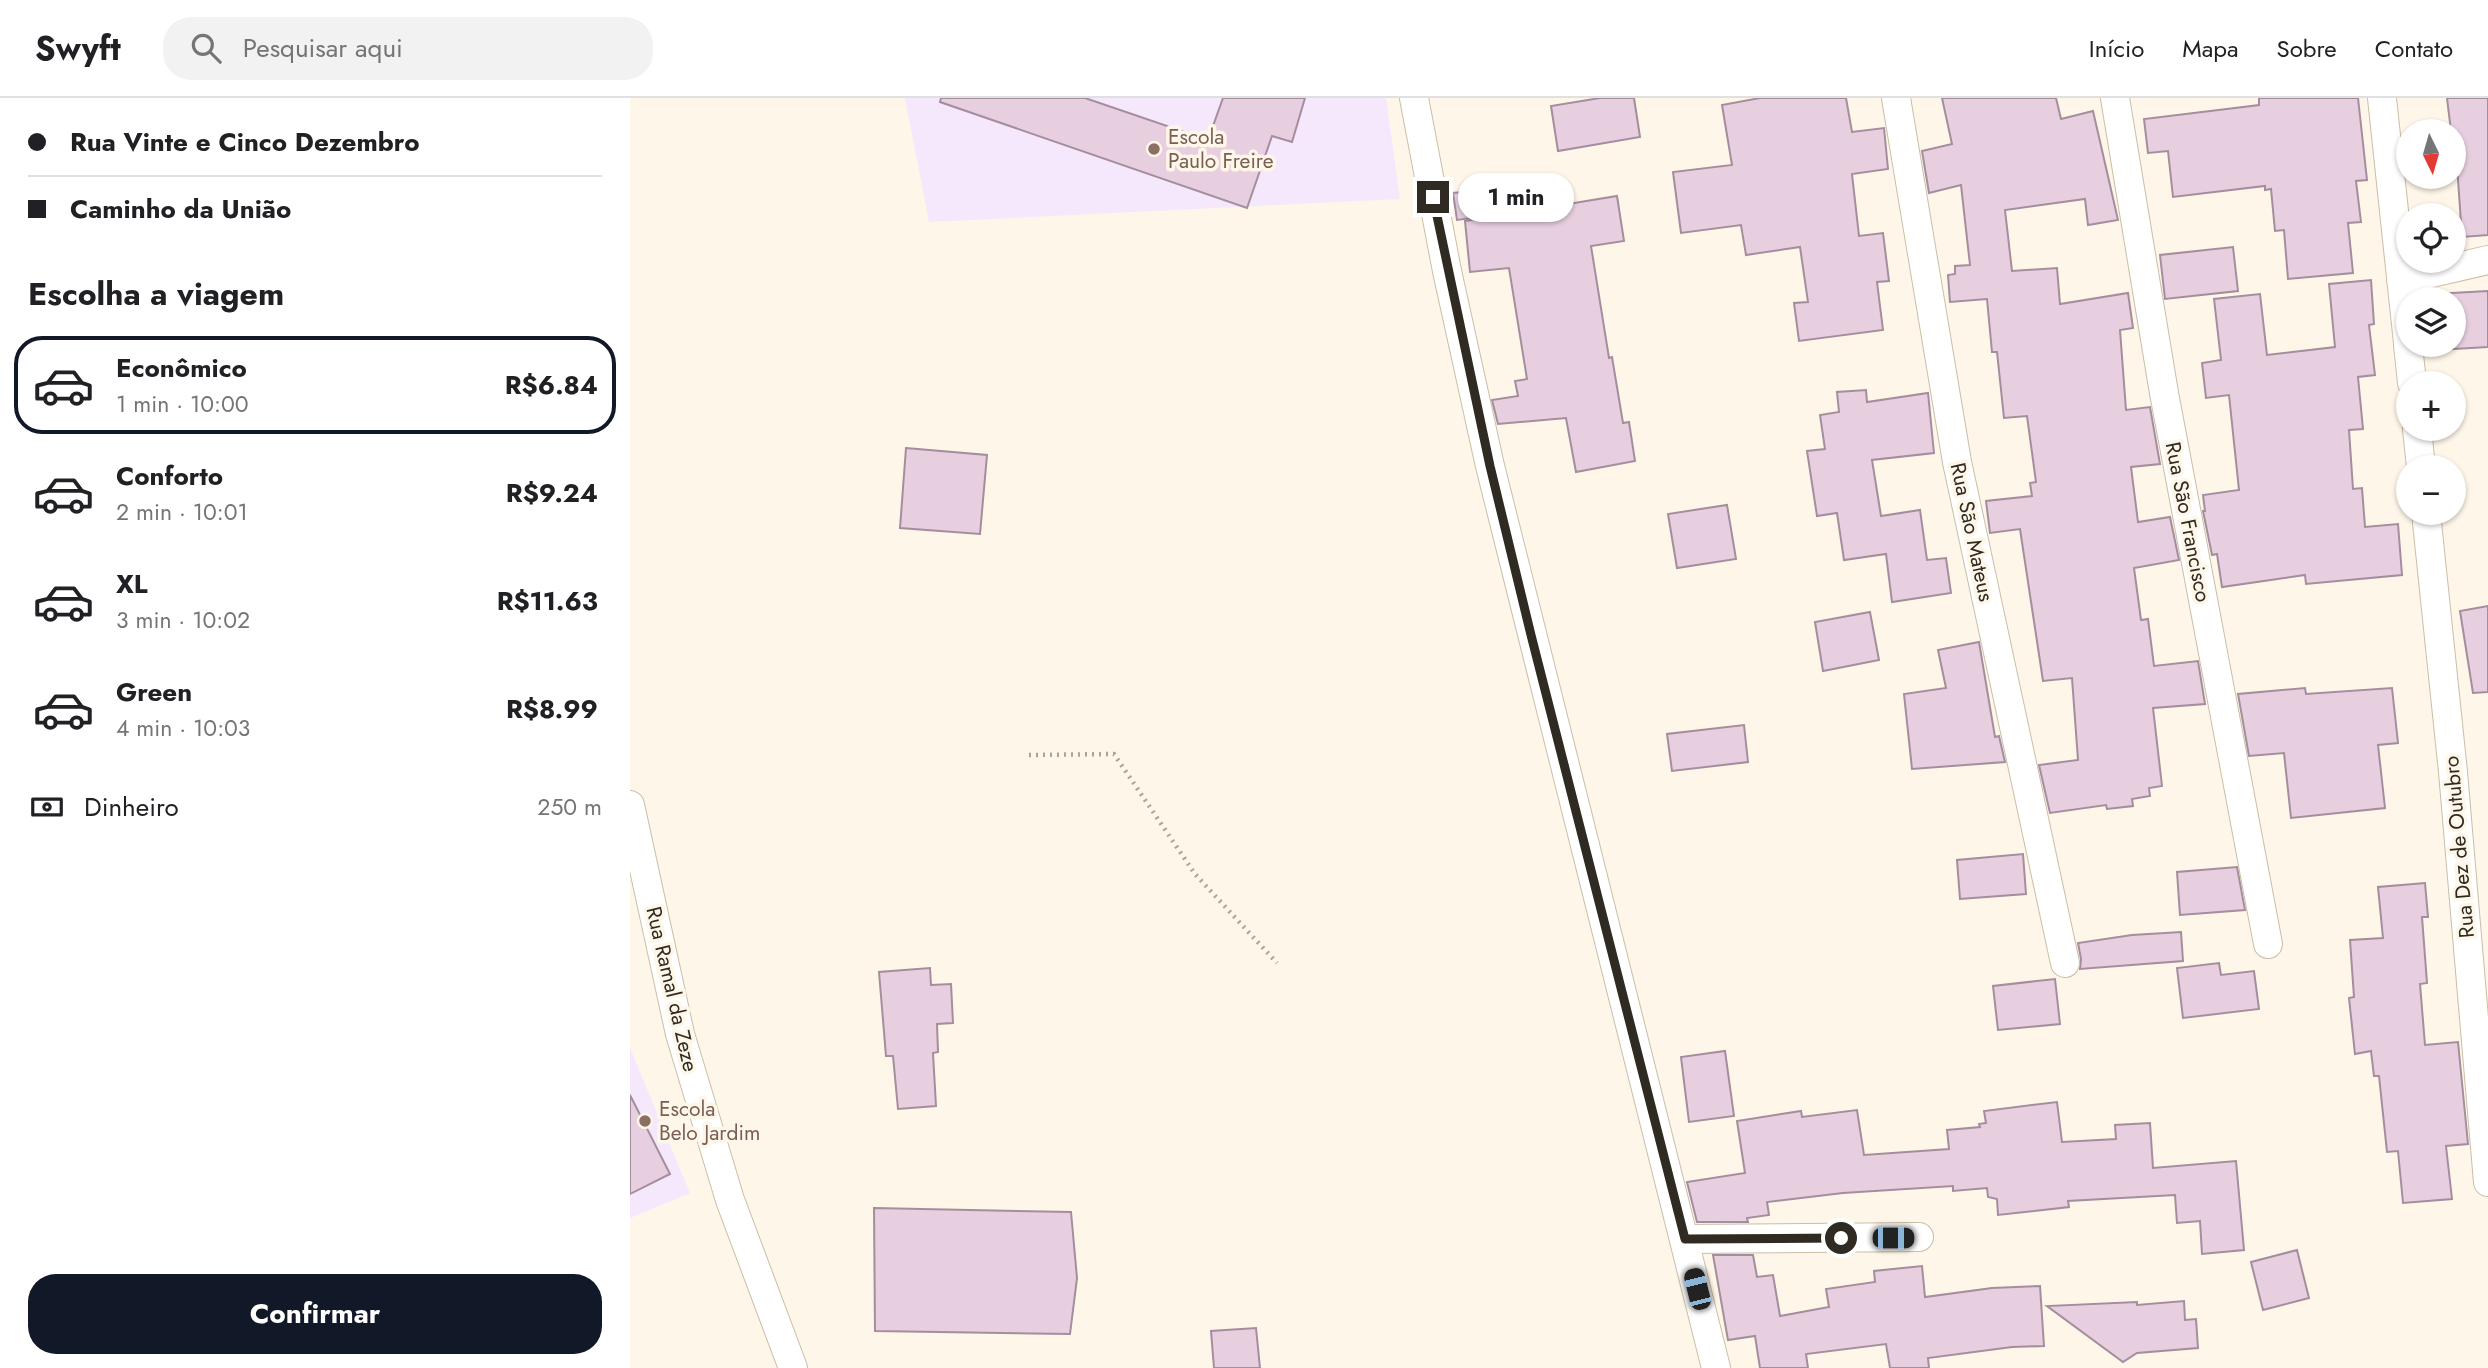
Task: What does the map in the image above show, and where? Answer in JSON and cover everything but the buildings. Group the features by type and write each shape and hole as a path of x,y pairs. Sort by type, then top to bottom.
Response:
{"street":[{"path":"1414,98 1447,271 1490,466 1716,1368"},
{"name":"Rua São Mateus","path":"1896,98 1957,462 2065,963"},
{"name":"Rua São Francisco","path":"2115,98 2164,393 2268,944"},
{"path":"2382,98 2402,287"},
{"path":"2401,280 2488,260"},
{"name":"Rua Dez de Outubro","path":"2427,525 2453,772 2488,1182"},
{"name":"Rua Ramal da Zeze","path":"630,806 680,1034 730,1200 793,1368"},
{"path":"1685,1239 1919,1237"}],"path":[{"path":"1029,755 1114,754 1195,874 1277,963"}],"shaded area":[{"name":"Escola Paulo Freire","path":"905,98 1386,98 1400,199 929,222"},
{"name":"Escola Belo Jardim","path":"630,1048 690,1193 630,1218"}],"place":[{"name":"Escola Paulo Freire","path":"1154,149"},
{"name":"Escola Belo Jardim","path":"645,1121"}],"route":[{"path":"1433,197 1490,466 1685,1239 1841,1238"}]}
